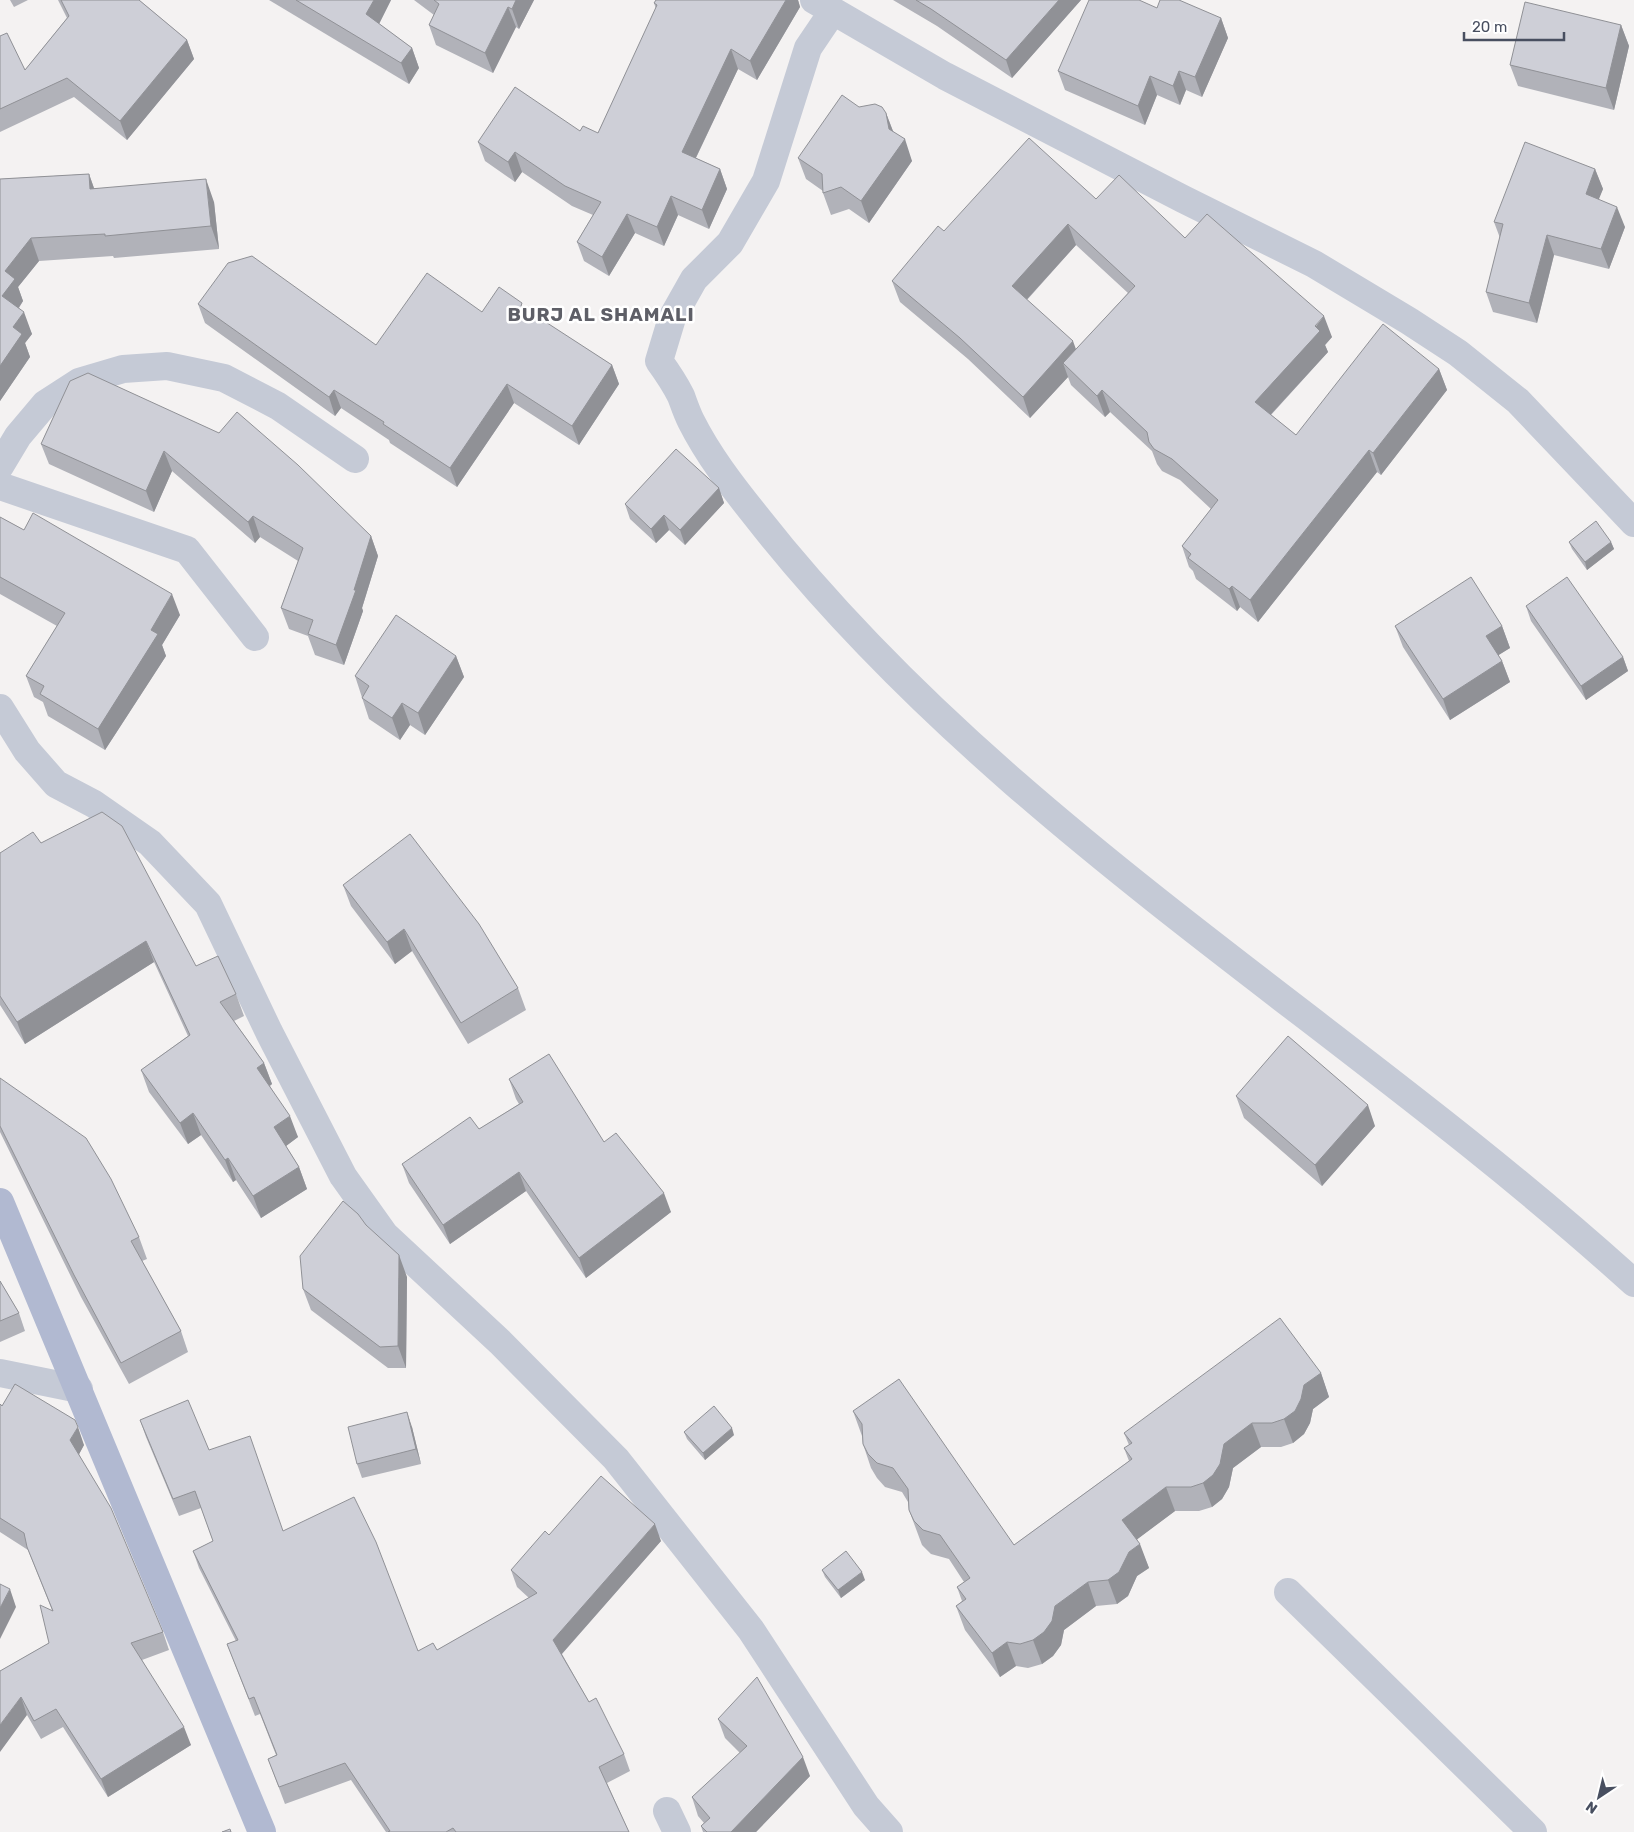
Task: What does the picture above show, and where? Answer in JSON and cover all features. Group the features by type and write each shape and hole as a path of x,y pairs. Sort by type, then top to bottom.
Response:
{"main road":[{"path":"0,1202 262,1832"}],"street":[{"path":"1634,523 1518,401 1458,353 1314,264 944,76 823,5 766,181 730,243 694,279 672,318 660,361 680,394 691,420 713,459 756,516 805,577 870,647 962,738 1063,825 1471,1146 1593,1246 1634,1283"},
{"path":"0,466 18,436 45,404 79,382 123,369 166,366 224,378 278,406 355,459"},
{"path":"0,486 187,550 254,637"},
{"path":"0,708 27,751 56,784 94,804 150,843 208,904 269,1032 343,1176 385,1235 500,1342 616,1459 751,1630 866,1806 889,1832"},
{"path":"0,1373 79,1389"},
{"path":"1288,1592 1532,1832"}],"building":[{"path":"61,0 139,0 187,40 120,121 67,78 0,109 0,36 7,33 25,70 69,16"},
{"path":"296,0 374,0 366,14 412,48 401,63"},
{"path":"434,0 516,0 512,9 508,7 485,53 429,25 439,4"},
{"path":"656,0 786,0 750,61 731,49 682,152 720,169 702,210 671,196 657,227 627,214 602,257 577,242 601,202 565,186 515,152 508,162 478,142 515,87 580,131 583,126 598,133 657,5 654,3"},
{"path":"916,0 1059,0 1006,60"},
{"path":"1089,0 1139,0 1157,8 1160,0 1179,0 1221,18 1195,77 1179,71 1173,86 1150,76 1138,106 1058,71"},
{"path":"1525,2 1621,25 1606,88 1510,65"},
{"path":"842,95 859,107 875,104 882,107 886,113 889,129 905,139 861,201 841,187 823,193 822,174 798,158"},
{"path":"1029,138 1096,199 1119,175 1185,238 1207,214 1324,316 1315,326 1320,331 1255,402 1296,435 1383,324 1439,369 1373,453 1369,450 1250,600 1232,586 1229,589 1188,558 1191,554 1182,546 1218,500 1172,459 1154,449 1149,442 1147,432 1102,390 1097,396 1063,363 1135,286 1068,224 1012,286 1073,341 1023,397 960,338 892,281 938,226 944,231"},
{"path":"1525,142 1595,169 1586,194 1617,207 1601,249 1547,235 1529,303 1486,292 1503,224 1494,222"},
{"path":"89,174 90,189 206,179 211,226 105,236 105,234 31,238 5,271 15,279 2,296 24,312 13,327 22,334 0,366 0,179"},
{"path":"252,256 376,345 427,273 482,312 499,287 522,303 521,306 612,365 572,426 507,384 450,468 334,390 329,397 198,304 228,263"},
{"path":"88,373 219,433 237,412 298,465 371,536 354,590 356,590 336,645 308,634 313,620 281,608 303,548 253,516 248,522 164,451 146,491 41,444 70,381"},
{"path":"676,449 719,488 680,530 664,515 651,529 625,504"},
{"path":"33,513 172,594 151,630 158,634 98,729 40,694 44,686 26,676 65,613 0,577 0,517 24,530"},
{"path":"1596,521 1611,542 1585,562 1569,542"},
{"path":"1471,577 1502,626 1486,636 1502,661 1443,699 1395,626"},
{"path":"1567,577 1623,657 1581,686 1526,606"},
{"path":"396,615 456,656 418,713 402,703 392,718 362,698 369,686 355,676"},
{"path":"102,812 122,826 196,966 218,956 236,994 220,1002 264,1063 257,1068 290,1116 274,1127 299,1167 253,1196 228,1158 225,1160 193,1113 180,1123 141,1070 190,1035 146,941 17,1022 0,996 0,853 33,832 41,843"},
{"path":"410,834 479,924 518,988 461,1023 404,929 387,942 343,885"},
{"path":"1288,1036 1368,1105 1315,1165 1236,1096"},
{"path":"549,1054 604,1142 616,1133 664,1193 579,1258 519,1172 443,1225 402,1164 470,1117 479,1129 523,1102 509,1079"},
{"path":"0,1078 86,1138 111,1179 139,1237 131,1241 181,1331 121,1363 74,1275 0,1126"},
{"path":"343,1201 399,1255 398,1346 380,1347 303,1289 300,1256"},
{"path":"0,1281 19,1313 0,1321"},
{"path":"1280,1318 1321,1373 1304,1385 1301,1399 1295,1411 1284,1419 1272,1423 1252,1423 1224,1444 1220,1464 1213,1475 1203,1483 1191,1487 1166,1487 1122,1520 1140,1544 1129,1552 1119,1572 1108,1580 1088,1582 1055,1606 1052,1621 1044,1632 1033,1640 1020,1644 1007,1642 992,1653 956,1606 966,1599 957,1587 970,1578 940,1535 923,1530 914,1521 909,1510 908,1489 893,1468 877,1463 868,1454 863,1444 862,1424 853,1411 899,1379 1014,1545 1132,1459 1124,1448 1132,1443 1124,1433"},
{"path":"15,1384 75,1420 78,1427 70,1440 111,1508 163,1632 131,1643 184,1727 101,1779 56,1709 34,1721 21,1697 0,1725 0,1671 49,1643 40,1605 53,1611 27,1547 24,1533 0,1518 0,1404 2,1406"},
{"path":"188,1400 209,1450 250,1436 283,1531 354,1497 376,1542 418,1651 433,1643 437,1650 537,1593 511,1570 545,1531 549,1535 601,1476 655,1524 553,1640 589,1702 596,1698 624,1754 599,1767 629,1832 456,1832 453,1828 446,1832 388,1832 390,1831 345,1763 279,1787 268,1759 277,1755 254,1697 249,1699 227,1644 238,1640 193,1551 213,1541 195,1491 173,1499 140,1420"},
{"path":"714,1406 732,1428 703,1453 684,1432"},
{"path":"407,1412 416,1449 357,1464 348,1427"},
{"path":"846,1551 862,1572 838,1590 822,1570"},
{"path":"0,1584 10,1589 0,1608"},
{"path":"757,1677 803,1757 731,1832 707,1832 701,1826 710,1818 692,1797 747,1746 718,1719"}],"district":[{"name":"BURJ AL SHAMALI","path":"601,314"}]}
